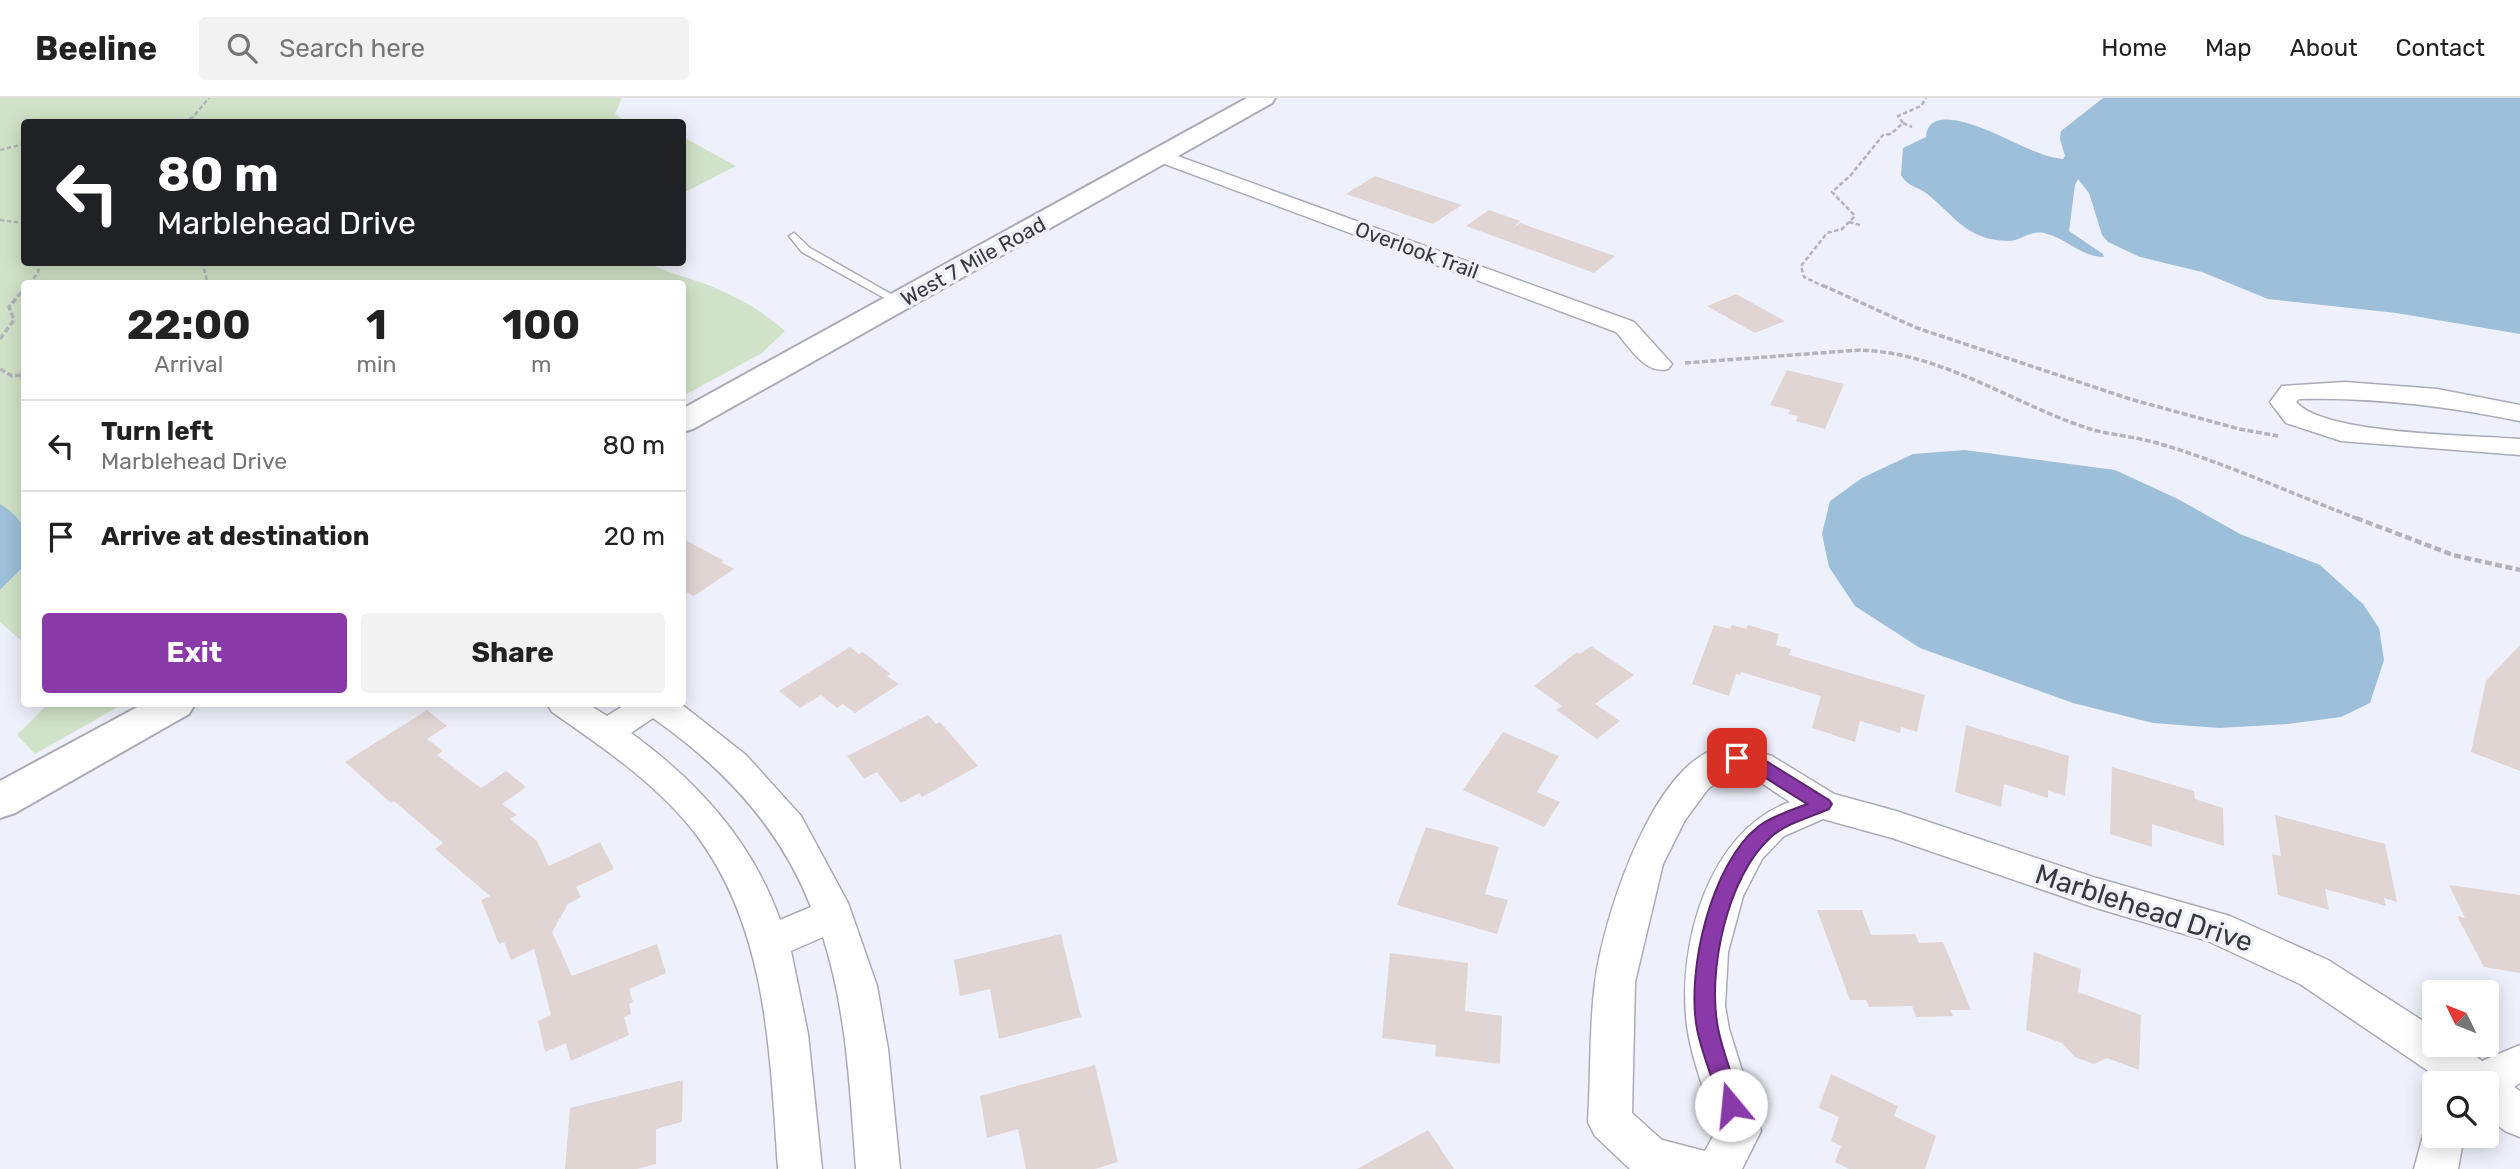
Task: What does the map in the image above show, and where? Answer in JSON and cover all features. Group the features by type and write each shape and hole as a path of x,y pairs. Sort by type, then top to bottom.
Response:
{"street":[{"name":"West 7 Mile Road","path":"686,420 1264,98"},
{"name":"Overlook Trail","path":"1161,156 1625,327 1659,364"},
{"path":"2520,413 2437,397 2345,390 2291,390 2283,402 2295,417 2341,433 2520,447"},
{"path":"0,801 170,707"},
{"path":"569,707 657,772 710,827 743,876 770,942 788,1031 800,1169"},
{"path":"607,733 645,707"},
{"path":"662,707 718,749 775,808 811,866 834,915 862,1008 878,1169"},
{"name":"Marblehead Drive","path":"1696,1169 1651,1159 1610,1122 1615,982 1644,864 1672,811 1696,780 1718,762 1737,758 1760,765 1823,804 1896,825 2092,892 2216,927 2259,945 2314,971 2462,1071"},
{"path":"1719,1169 1740,1131 1707,1028 1706,976 1716,924 1729,881 1745,851 1767,829 1823,804"},
{"path":"770,942 834,915"},
{"path":"2499,1073 2520,1064"},
{"path":"2499,1100 2520,1117"},
{"path":"2437,1169 2440,1148"}],"lane":[{"path":"794,236 806,250 899,302"}],"path":[{"path":"189,119 209,98"},
{"path":"1912,127 1903,123 1898,116 1921,106 1926,98"},
{"path":"1903,123 1891,134 1883,135 1851,175 1832,192 1855,216 1842,229 1827,233 1801,266 1804,277 1917,328 2130,399 2239,429 2278,436"},
{"path":"0,150 21,145"},
{"path":"0,220 21,223"},
{"path":"1849,222 1860,226"},
{"path":"0,339 14,320 9,307 21,293"},
{"path":"1659,364 1860,350 1907,355 1987,383 2032,406 2086,428 2158,443 2453,555 2520,570"},
{"path":"0,369 12,376 21,376"}],"green space":[{"path":"0,98 622,98 615,114 622,119 21,119 21,266 655,266 734,297 785,331 762,353 686,394 686,280 21,280 21,530 0,509"},
{"path":"686,139 736,166 686,191"},
{"path":"21,569 21,640 0,622 0,590"},
{"path":"45,707 118,707 35,754 17,735"}],"water":[{"path":"2103,98 2520,98 2520,334 2396,313 2268,299 2202,272 2140,257 2108,242 2102,235 2089,193 2078,179 2069,231 2104,257 2088,254 2044,233 2034,233 2008,241 1982,236 1962,225 1901,175 1903,148 1926,137 1930,126 1938,120 1966,123 2041,154 2063,159 2065,156 2060,139 2061,131"},
{"path":"1965,450 2115,470 2178,499 2240,534 2320,565 2363,604 2379,628 2384,660 2370,703 2341,717 2288,724 2219,728 2153,723 2073,703 1920,648 1855,606 1829,567 1822,534 1830,501 1862,478 1913,454"},
{"path":"0,504 21,523 21,569 0,590"}],"building":[{"path":"1375,176 1462,205 1433,224 1346,194"},
{"path":"1489,210 1520,221 1513,228 1520,223 1615,256 1594,273 1466,226"},
{"path":"1736,294 1785,321 1755,333 1707,306"},
{"path":"1787,370 1844,384 1825,429 1796,421 1798,416 1788,414 1790,410 1770,405"},
{"path":"686,540 734,569 694,596 686,592"},
{"path":"1714,625 1730,629 1732,625 1746,629 1748,625 1779,634 1776,645 1791,649 1789,655 1925,695 1917,732 1901,727 1900,733 1860,721 1855,742 1812,728 1821,696 1741,672 1740,675 1736,674 1729,696 1692,684"},
{"path":"2520,645 2520,771 2471,752 2486,681"},
{"path":"1591,646 1634,675 1595,704 1620,721 1597,739 1556,710 1562,706 1534,686 1577,652 1580,654"},
{"path":"850,647 859,654 863,652 891,674 887,676 899,684 855,713 843,704 837,708 821,695 800,708 779,691"},
{"path":"427,710 447,726 427,739 443,751 437,755 481,788 506,771 526,787 502,804 517,815 510,819 537,841 549,866 600,842 614,869 576,887 581,897 568,904 552,932 572,976 657,944 666,973 629,989 633,1002 629,1004 631,1014 624,1017 629,1035 571,1061 566,1043 545,1052 538,1021 551,1015 534,949 511,960 504,942 499,944 481,900 490,896 435,849 443,843 394,801 391,803 345,762"},
{"path":"928,715 936,724 940,722 978,766 922,797 919,793 901,803 877,772 864,779 847,756"},
{"path":"1966,725 2069,756 2065,796 2048,790 2048,798 2004,784 2001,807 1955,792"},
{"path":"1503,732 1559,756 1537,792 1560,802 1544,827 1463,790"},
{"path":"2112,767 2194,791 2195,799 2223,808 2224,846 2152,824 2152,847 2110,834"},
{"path":"2275,815 2385,844 2397,902 2384,898 2386,906 2325,889 2329,910 2278,895 2272,854 2281,856"},
{"path":"1426,827 1499,847 1485,894 1508,900 1497,934 1397,905"},
{"path":"2449,885 2520,895 2520,973 2484,967 2457,916 2465,918"},
{"path":"1817,910 1862,910 1871,935 1915,934 1919,943 1943,942 1971,1010 1950,1010 1953,1016 1916,1017 1912,1006 1869,1007 1866,1000 1850,1000"},
{"path":"1061,934 1081,1017 999,1039 990,989 960,996 954,960"},
{"path":"2034,952 2081,969 2078,992 2141,1015 2139,1070 2107,1058 2094,1064 2075,1057 2062,1043 2026,1030"},
{"path":"1390,953 1468,963 1465,1011 1502,1016 1500,1064 1435,1056 1436,1045 1382,1038"},
{"path":"1095,1065 1118,1162 1095,1169 1026,1169 1018,1129 987,1138 980,1096"},
{"path":"1831,1074 1898,1106 1894,1116 1936,1136 1925,1169 1849,1169 1835,1162 1841,1146 1831,1141 1839,1117 1819,1108"},
{"path":"683,1080 682,1122 656,1129 656,1164 637,1169 565,1169 570,1108"},
{"path":"1428,1130 1454,1169 1357,1169"}],"route":[{"path":"1731,1105 1707,1028 1706,976 1716,924 1729,881 1745,851 1767,829 1823,804 1760,765 1737,758"}]}
